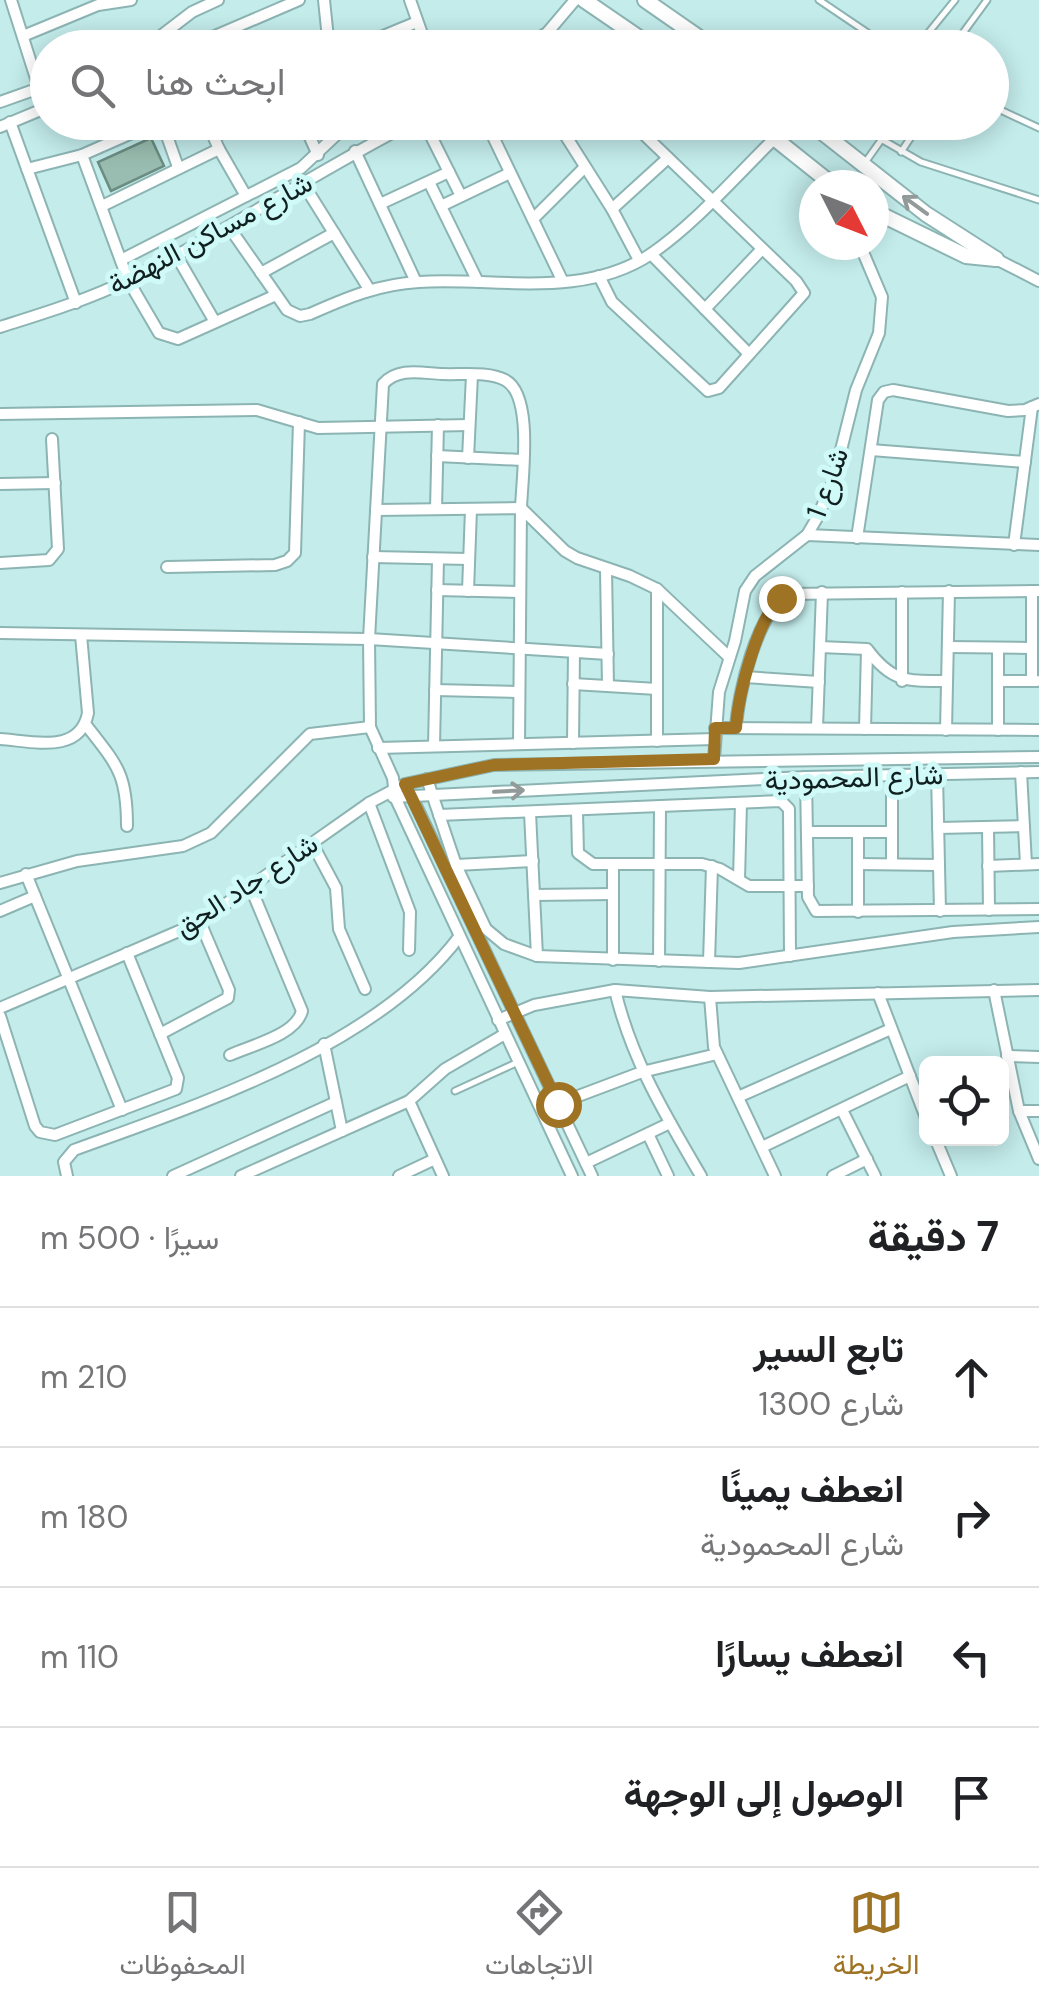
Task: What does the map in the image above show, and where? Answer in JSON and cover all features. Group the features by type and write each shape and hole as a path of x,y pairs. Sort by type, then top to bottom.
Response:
{"street":[{"path":"11,0 30,54"},
{"path":"37,30 98,3 131,0"},
{"path":"164,30 190,6 218,0"},
{"path":"229,30 298,0"},
{"path":"324,0 327,30"},
{"path":"410,0 420,30"},
{"path":"550,30 575,0"},
{"path":"584,0 628,30"},
{"path":"645,0 688,30"},
{"path":"398,30 417,22"},
{"path":"23,36 30,33"},
{"path":"0,102 30,91"},
{"path":"30,115 5,125 27,170 76,303"},
{"path":"27,170 82,155 117,140"},
{"path":"166,140 178,168"},
{"path":"215,140 246,196"},
{"path":"311,140 318,155"},
{"name":"شارع مساكن النهضة","path":"121,260 302,168 333,140"},
{"name":"شارع مساكن النهضة","path":"0,327 76,303 128,280 229,227 378,140"},
{"path":"433,140 461,196"},
{"path":"494,140 563,282"},
{"path":"569,140 639,260"},
{"path":"599,276 612,302 703,389 719,388 804,293 650,140"},
{"path":"229,227 287,310 300,316 368,288 416,282 563,282 599,276 651,254 773,140"},
{"path":"775,140 813,170"},
{"path":"832,140 926,214 1039,282"},
{"path":"102,206 219,150"},
{"path":"355,152 416,282"},
{"path":"82,155 128,280 155,328 165,337 178,339 276,295"},
{"path":"612,209 668,158"},
{"path":"533,220 585,166"},
{"path":"864,166 865,170"},
{"path":"380,204 449,172"},
{"path":"440,206 510,173"},
{"path":"429,182 478,282"},
{"path":"304,185 368,288"},
{"path":"889,218 966,256 996,259"},
{"path":"261,273 334,233"},
{"path":"705,309 762,250"},
{"path":"651,254 749,354"},
{"path":"176,255 216,322"},
{"name":"شارع 1","path":"714,759 721,680 746,591 755,576 807,535 833,482 853,398 879,333 883,316 876,280 867,260"},
{"path":"520,744 523,407 516,391 506,380 495,376 401,372 383,384 368,639 370,727 460,937 572,1176"},
{"path":"468,458 472,375"},
{"path":"858,538 878,400 888,390 1008,411 1036,405 1014,544"},
{"path":"0,414 257,410 318,428 469,425"},
{"path":"167,566 287,562 295,552 299,422"},
{"path":"436,509 438,424"},
{"path":"0,563 42,561 54,556 58,542 52,439"},
{"path":"871,450 1030,456"},
{"path":"437,456 522,460"},
{"path":"0,484 54,483"},
{"path":"376,510 521,508 565,550 657,589 729,657"},
{"path":"468,591 471,509"},
{"path":"807,535 1039,546"},
{"path":"373,557 469,560"},
{"path":"434,746 438,558"},
{"path":"606,569 608,686"},
{"path":"657,589 657,741"},
{"path":"437,590 520,592"},
{"path":"736,728 745,677 774,604 790,594 1035,590 1032,648 1036,681 998,680"},
{"path":"946,730 949,591"},
{"path":"817,728 822,592"},
{"path":"902,592 902,680"},
{"path":"0,633 368,639 608,654"},
{"path":"0,740 69,741 86,725 81,635"},
{"path":"948,646 1032,648"},
{"path":"820,648 867,648"},
{"path":"867,648 882,667 902,680 947,680"},
{"path":"865,729 867,648"},
{"path":"998,648 998,730"},
{"path":"573,743 574,652"},
{"path":"745,677 819,682"},
{"path":"573,684 657,689"},
{"path":"435,690 519,692"},
{"path":"86,725 121,773 127,790 127,826"},
{"path":"0,883 77,861 198,841 222,823 310,734 370,727"},
{"path":"378,748 657,741 736,728 1039,730"},
{"name":"شارع المحمودية","path":"405,784 494,765 1039,757"},
{"path":"830,758 832,776"},
{"path":"1021,772 1026,864"},
{"name":"شارع المحمودية","path":"373,800 394,788 412,795 832,776 1039,772"},
{"path":"938,774 940,911"},
{"path":"892,775 892,864"},
{"path":"806,777 808,886 810,904 816,911 1039,910"},
{"path":"427,780 456,865 486,929 504,944 538,956 739,963 953,932 1039,927"},
{"path":"394,788 405,784 412,795 592,1176"},
{"path":"373,800 410,912 410,950"},
{"name":"شارع جاد الحق","path":"0,1008 200,922 373,800"},
{"path":"439,815 781,801 788,806 790,956"},
{"path":"739,880 741,803"},
{"path":"659,961 660,807"},
{"path":"576,812 577,846 582,858 593,864 712,866 749,886 808,886"},
{"path":"530,813 538,956"},
{"path":"938,828 1024,826"},
{"path":"988,827 989,910"},
{"path":"807,832 892,832"},
{"path":"858,832 858,912"},
{"path":"312,842 336,888 339,929 365,990"},
{"path":"456,865 532,861"},
{"path":"613,864 613,960"},
{"path":"858,864 939,865"},
{"path":"988,866 1039,864"},
{"path":"709,962 712,866"},
{"path":"26,874 122,1110"},
{"path":"230,1055 291,1028 302,1011 250,886"},
{"path":"534,895 613,894"},
{"path":"0,911 36,896"},
{"path":"160,1034 228,998 229,990 200,922"},
{"path":"67,1176 64,1162 74,1150 231,1092 324,1044 406,993 460,937"},
{"path":"0,1016 40,1132 55,1135 179,1085 127,953"},
{"path":"498,1020 565,998 616,990 710,997 1039,990"},
{"path":"616,990 624,1031 642,1072 700,1176"},
{"path":"994,990 1006,1056"},
{"path":"878,993 919,1100"},
{"path":"710,997 717,1054 762,1148 770,1174"},
{"path":"738,1096 891,1029"},
{"path":"241,1176 409,1101 445,1069 504,1034"},
{"path":"324,1044 342,1131"},
{"path":"558,1104 642,1072 717,1054"},
{"path":"1009,1056 1039,1057"},
{"path":"1009,1069 1019,1111 1039,1160"},
{"path":"762,1148 910,1076"},
{"path":"409,1101 443,1176"},
{"path":"172,1176 336,1102"},
{"path":"842,1110 875,1176"},
{"path":"1019,1111 1039,1111"},
{"path":"586,1163 670,1123"},
{"path":"648,1134 668,1176"},
{"path":"938,1146 951,1176"},
{"path":"399,1176 435,1159"},
{"path":"838,1175 867,1160"},
{"path":"268,1164 273,1176"}],"lane":[{"path":"818,0 863,30"},
{"path":"931,30 955,0"},
{"path":"966,30 988,0"},
{"path":"1009,114 1039,128"},
{"path":"864,166 881,140"},
{"path":"885,140 936,168 1039,200"},
{"path":"901,152 909,140"},
{"path":"456,1091 518,1062"}],"building":[{"path":"152,140 164,166 111,191 98,162"}],"route":[{"path":"558,1104 405,784 494,765 714,759 715,728 736,728 740,689 769,612 781,598"}]}
